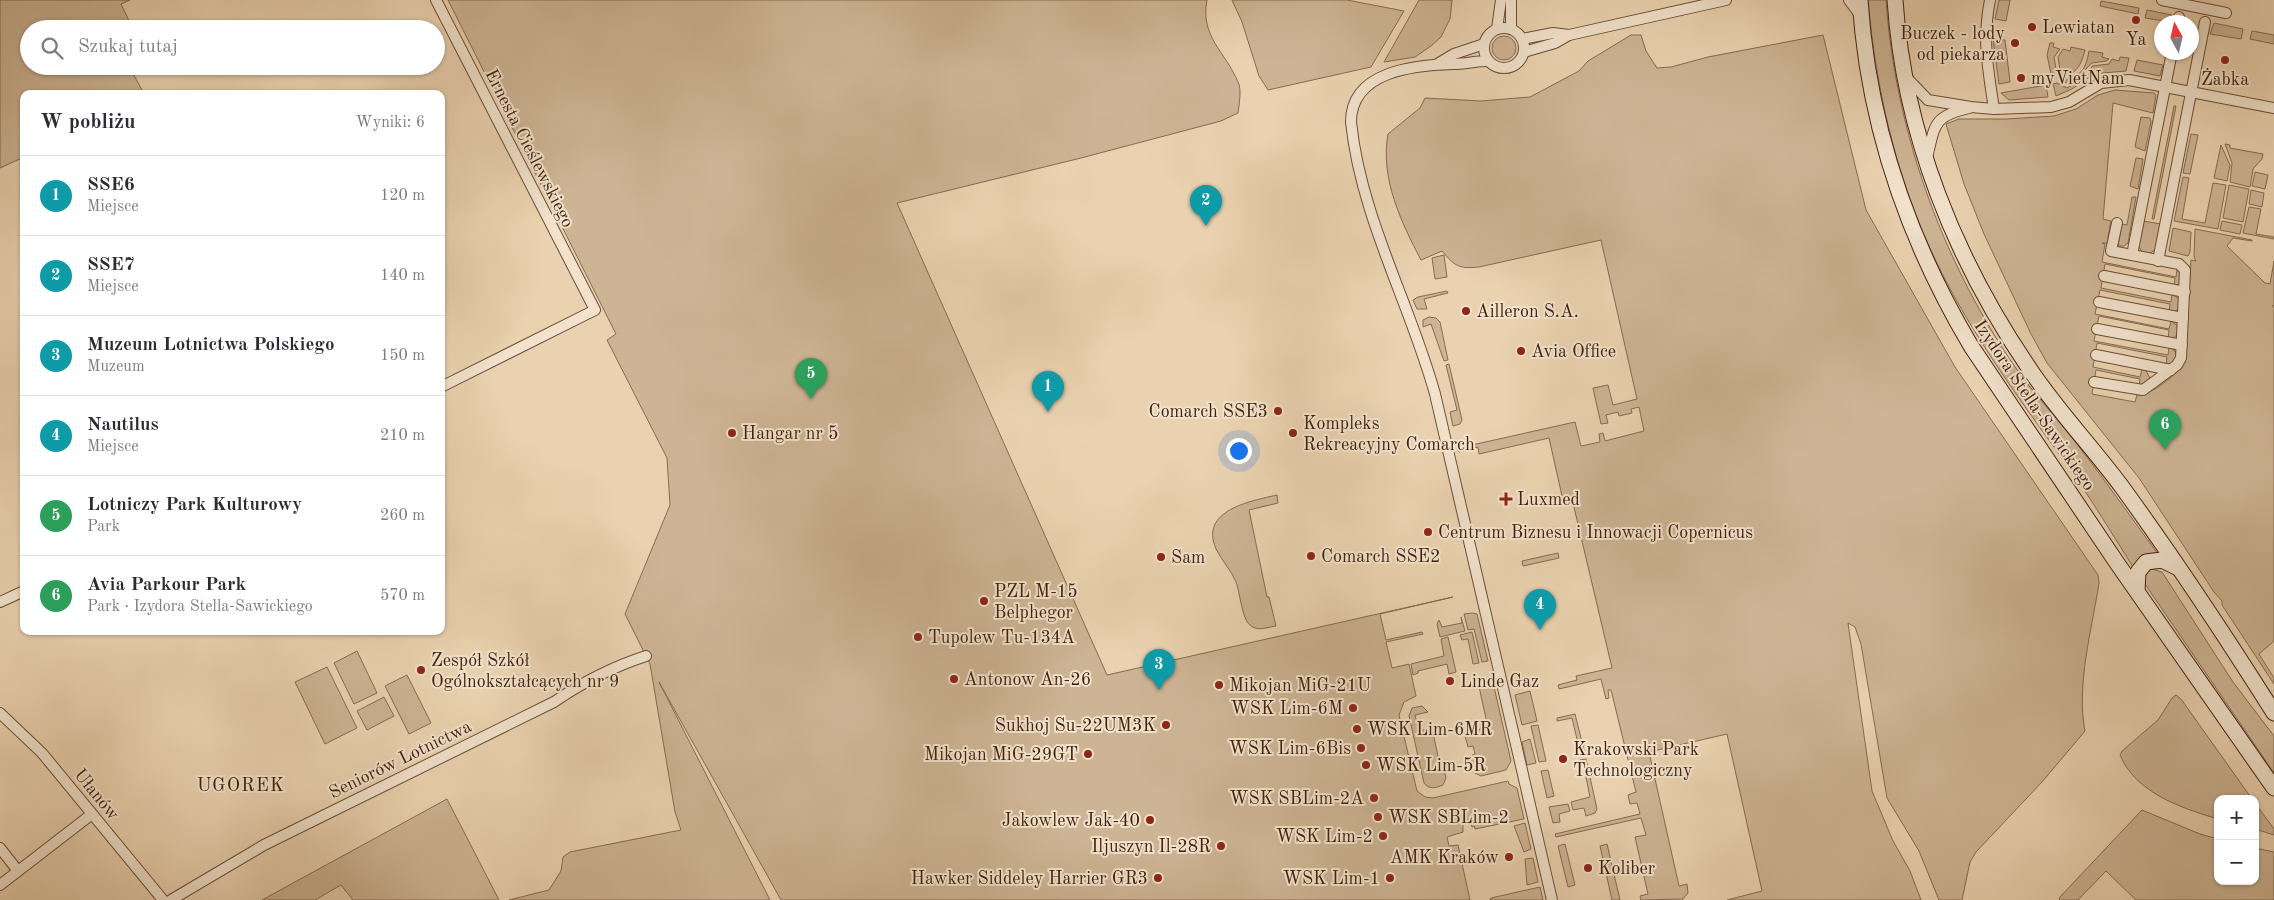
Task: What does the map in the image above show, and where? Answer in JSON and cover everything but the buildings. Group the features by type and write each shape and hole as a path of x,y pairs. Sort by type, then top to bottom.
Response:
{"main road":[{"name":"Izydora Stella-Sawickiego","path":"1860,0 1872,92 1893,176 1913,232 1934,279 1971,346 2274,788"},
{"name":"Izydora Stella-Sawickiego","path":"1895,0 1904,75 1926,161 1952,230 1997,320 2032,372 2096,452 2178,568 2274,713"},
{"path":"2137,590 2138,572 2146,562 2162,560 2178,568"}],"street":[{"name":"Ernesta Cieślewskiego","path":"436,0 596,310 445,385"},
{"path":"1497,29 1501,0"},
{"path":"1511,0 1511,29"},
{"path":"1524,52 1555,43 1569,35 1726,0"},
{"path":"1849,0 1861,16"},
{"path":"1990,0 1985,28 1985,50 1994,109"},
{"path":"2162,0 2208,5 2226,13"},
{"path":"2158,261 2205,22"},
{"path":"1497,29 1511,29 1522,39 1524,52 1517,64 1505,69 1499,68 1488,61 1483,50 1484,44 1486,38 1497,29"},
{"path":"1522,39 1552,33 1569,35"},
{"path":"1438,63 1454,54 1484,44"},
{"path":"2132,256 2170,60"},
{"path":"1488,61 1438,63 1386,74 1373,80 1355,101 1350,114 1352,132 1375,228 1418,340 1435,394 1552,900"},
{"path":"1904,75 1928,100 1994,109 2036,108 2060,105 2101,84 2113,80 2128,80 2274,108"},
{"path":"1926,161 1934,129 1940,118 1949,113 1972,107"},
{"path":"2094,382 2143,390 2181,361 2186,273 2184,268 2178,264 2111,251 2117,223"},
{"path":"2104,276 2185,292"},
{"path":"2099,302 2183,318"},
{"path":"2097,329 2182,345"},
{"path":"2096,355 2171,370"},
{"path":"0,602 20,593"},
{"name":"Seniorów Lotnictwa","path":"171,900 264,845 554,702 581,683 621,664 646,656"},
{"name":"Ułanów","path":"0,713 42,753 163,900"},
{"path":"0,885 92,814"},
{"path":"0,848 18,871"}],"shaded area":[{"path":"0,0 130,0 121,4 129,20 20,20 20,75 134,75 142,90 20,90 20,159 0,168"},
{"path":"448,0 1207,0 1206,13 1210,34 1233,71 1239,85 1238,113 1221,121 1081,158 897,203 1107,675 1453,597 1380,614 1386,640 1422,632 1423,634 1386,642 1392,668 1409,664 1416,696 1404,702 1399,715 1417,791 1425,797 1433,798 1508,781 1509,784 1517,788 1524,819 1475,829 1474,826 1472,827 1470,819 1463,820 1463,832 1447,837 1449,846 1458,845 1470,900 781,900 659,682 770,900 509,900 549,890 561,871 563,857 570,852 681,830 675,812 650,664 625,614 670,505 667,458 607,340 616,334"},
{"path":"1232,0 1347,0 1404,11 1371,67 1268,90 1259,76 1242,22"},
{"path":"1419,0 1452,0 1450,19 1441,37 1415,57 1384,62"},
{"path":"1868,0 1886,0 1899,96 1911,143 1925,189 1963,278 2017,370 2089,460 2158,554 2139,559 2133,567 2082,486 1982,343 1965,316 1935,259 1909,197 1890,133 1876,67"},
{"path":"1999,0 2010,0 2006,21 1995,19"},
{"path":"2101,1 2139,8 2138,14 2100,6"},
{"path":"2147,10 2172,15 2154,15 2154,19 2145,18"},
{"path":"2214,23 2243,29 2241,39 2210,34"},
{"path":"2252,31 2274,35 2274,44 2250,39"},
{"path":"1631,35 1641,35 1646,51 1657,68 1671,67 1708,57 1823,35 1866,210 1955,367 2098,575 2099,583 2089,638 2082,695 2085,731 2042,782 1976,852 1970,862 1962,900 1939,900 1919,851 1887,798 1861,644 1855,627 1848,623 1872,791 1893,841 1910,871 1921,900 1727,900 1762,891 1727,734 1649,752 1679,886 1687,884 1688,893 1683,899 1641,900 1640,896 1648,894 1635,837 1646,835 1641,818 1556,837 1555,834 1640,814 1637,803 1630,804 1628,795 1636,792 1611,690 1608,690 1609,698 1606,699 1601,679 1559,689 1558,685 1577,680 1576,676 1612,668 1573,503 1564,505 1549,438 1479,454 1478,447 1459,452 1458,450 1463,447 1575,422 1581,446 1600,442 1599,434 1603,433 1605,441 1644,431 1639,407 1631,409 1632,413 1619,416 1618,412 1606,415 1608,423 1601,424 1593,388 1608,385 1613,405 1637,399 1601,240 1479,267 1461,267 1450,260 1442,251 1421,260 1406,230 1394,199 1387,167 1386,150 1388,134 1420,108 1425,98 1481,101 1530,97 1579,71 1588,61"},
{"path":"1504,36 1513,39 1516,48 1513,57 1504,60 1495,57 1492,48 1495,39"},
{"path":"1993,39 2005,40 2010,82 1999,84"},
{"path":"2050,43 2054,43 2053,47 2060,49 2054,57 2056,69 2052,78 2047,55"},
{"path":"2071,47 2085,50 2080,64 2075,71 2061,77 2058,57 2063,49 2070,51"},
{"path":"2089,51 2103,53 2102,57 2109,59 2092,63 2079,77 2072,81 2061,82 2081,72 2086,64"},
{"path":"2120,57 2129,58 2126,71 2102,73 2085,80 2082,79 2089,74 2092,66 2109,64 2112,59 2119,61"},
{"path":"2137,60 2163,65 2160,76 2134,71"},
{"path":"2079,81 2082,82 2056,96 2053,84 2057,83 2067,88"},
{"path":"2046,85 2048,97 2009,100 2001,93"},
{"path":"2115,90 2154,93 2156,95 2153,113 2113,103 2103,219 2111,221 2107,243 2102,243 2105,244 2102,262 2176,277 2177,269 2181,273 2180,285 2174,286 2175,278 2105,264 2101,288 2171,302 2172,294 2179,299 2179,308 2173,313 2169,312 2170,304 2100,290 2095,314 2169,329 2171,321 2178,326 2178,334 2172,339 2168,339 2169,330 2099,316 2094,341 2168,355 2169,347 2175,351 2177,356 2174,364 2166,365 2167,357 2097,343 2093,367 2140,377 2142,369 2145,369 2150,381 2139,387 2140,379 2096,370 2092,394 2135,402 2137,395 2142,395 2156,388 2182,367 2185,362 2191,260 2196,261 2194,257 2195,229 2252,240 2233,238 2227,246 2265,283 2270,284 2274,261 2274,305 2272,306 2274,308 2274,641 2259,654 2274,678 2274,684 2222,605 2222,601 2214,592 2139,478 2047,363 2031,334 1984,234 1964,184 1946,124 1959,119 2054,116 2076,109 2098,95"},
{"path":"2174,106 2176,106 2154,219 2152,219"},
{"path":"2141,117 2150,118 2151,122 2145,151 2135,147"},
{"path":"2191,134 2198,135 2190,174 2183,173"},
{"path":"2225,144 2230,145 2230,148 2263,154 2262,159 2253,169 2250,187 2230,182 2232,163"},
{"path":"2221,145 2230,165 2227,181 2214,178"},
{"path":"2136,158 2143,159 2138,189 2130,186"},
{"path":"2255,172 2268,175 2265,189 2252,186"},
{"path":"2183,177 2189,178 2182,219 2205,223 2213,183 2226,185 2218,229 2174,221"},
{"path":"2229,185 2249,189 2243,222 2223,218"},
{"path":"2251,190 2264,193 2262,207 2249,204"},
{"path":"2132,197 2136,197 2128,243 2124,246 2118,246 2122,224 2127,225"},
{"path":"2249,207 2261,209 2256,234 2274,237 2274,239 2243,233"},
{"path":"2143,221 2161,224 2156,249 2149,254 2142,252 2139,247"},
{"path":"2222,221 2242,225 2240,234 2220,230"},
{"path":"2173,228 2191,232 2188,256 2169,251"},
{"path":"1444,255 1447,277 1435,279 1432,258"},
{"path":"1447,291 1448,293 1424,299 1427,309 1417,309 1413,300 1418,297"},
{"path":"1429,317 1436,318 1440,322 1448,360 1444,361 1431,324 1423,327 1423,320"},
{"path":"1449,364 1462,420 1460,424 1453,426 1450,412 1457,410 1446,365"},
{"path":"1277,495 1278,503 1249,510 1267,597 1269,597 1276,626 1263,629 1253,627 1247,622 1236,582 1216,549 1213,536 1215,525 1221,516 1230,510 1254,500"},
{"path":"1558,553 1559,558 1523,566 1522,561"},
{"path":"2152,569 2162,572 2233,682 2274,736 2274,773 2145,584 2146,575"},
{"path":"1464,614 1477,614 1488,661 1482,662 1474,629 1468,630"},
{"path":"1461,617 1465,631 1440,637 1437,624 1439,620 1442,627 1462,623"},
{"path":"1472,632 1479,663 1473,664 1468,639 1462,640 1460,635"},
{"path":"1448,637 1456,672 1449,674 1447,664 1418,671 1418,673 1413,675 1411,664 1444,656 1441,639"},
{"path":"357,651 377,693 354,704 334,663"},
{"path":"327,667 357,728 325,744 295,682"},
{"path":"407,675 431,723 409,734 385,686"},
{"path":"1492,678 1511,761 1506,770 1481,776 1473,772 1470,756 1475,754 1473,746 1468,747 1464,732 1481,729 1481,724 1487,723 1478,682"},
{"path":"1530,691 1537,721 1522,725 1515,695"},
{"path":"2176,695 2181,699 2249,795 2214,795 2214,818 2175,804 2148,789 2127,768 2120,755 2122,751 2158,720"},
{"path":"384,697 394,716 367,730 357,711"},
{"path":"1422,706 1428,712 1415,715 1419,731 1432,728 1439,761 1442,760 1446,778 1443,785 1435,788 1430,788 1424,783 1409,716 1412,708"},
{"path":"1575,714 1585,754 1579,755 1580,752 1572,718 1557,721 1557,718"},
{"path":"1538,725 1546,761 1539,762 1531,726"},
{"path":"1530,739 1536,763 1527,765 1522,742"},
{"path":"1586,759 1597,809 1595,813 1586,816 1584,808 1573,810 1571,802 1590,797 1583,762 1580,760"},
{"path":"1548,770 1554,796 1547,798 1541,771"},
{"path":"447,799 499,900 353,900 341,885 315,900 262,900"},
{"path":"1568,804 1570,811 1559,814 1560,822 1553,823 1549,807"},
{"path":"2259,808 2274,829 2274,835 2259,830"},
{"path":"2142,810 2214,838 2214,885 2259,885 2259,849 2274,852 2274,900 2136,900 2106,871 2078,900 2060,900 2059,898"},
{"path":"1525,823 1531,849 1524,852 1514,826"},
{"path":"1565,844 1575,885 1568,887 1558,846"},
{"path":"1607,844 1620,900 1612,900 1600,846"},
{"path":"1533,858 1538,882 1527,885 1525,859"},
{"path":"1540,887 1543,900 1490,900 1491,898"}],"place":[{"name":"Ya","path":"2136,20"},
{"name":"Lewiatan","path":"2032,27"},
{"name":"Buczek - lody od piekarza","path":"2015,43"},
{"name":"Żabka","path":"2225,60"},
{"name":"myVietNam","path":"2021,78"},
{"name":"SSE7","path":"1206,226"},
{"name":"Ailleron S.A.","path":"1466,311"},
{"name":"Avia Office","path":"1521,351"},
{"name":"Lotniczy Park Kulturowy","path":"811,399"},
{"name":"Comarch SSE3","path":"1278,411"},
{"name":"SSE6","path":"1048,412"},
{"name":"Hangar nr 5","path":"732,433"},
{"name":"Kompleks Rekreacyjny Comarch","path":"1293,433"},
{"name":"Avia Parkour Park","path":"2165,450"},
{"name":"Luxmed","path":"1506,499"},
{"name":"Centrum Biznesu i Innowacji Copernicus","path":"1428,532"},
{"name":"Comarch SSE2","path":"1311,556"},
{"name":"Sam","path":"1161,557"},
{"name":"PZL M-15 Belphegor","path":"984,601"},
{"name":"Nautilus","path":"1540,630"},
{"name":"Tupolew Tu-134A","path":"918,637"},
{"name":"Zespół Szkół Ogólnokształcących nr 9","path":"421,670"},
{"name":"Antonow An-26","path":"954,679"},
{"name":"Linde Gaz","path":"1450,681"},
{"name":"Mikojan MiG-21U","path":"1219,685"},
{"name":"Muzeum Lotnictwa Polskiego","path":"1159,690"},
{"name":"WSK Lim-6M","path":"1353,708"},
{"name":"Sukhoj Su-22UM3K","path":"1166,725"},
{"name":"WSK Lim-6MR","path":"1357,729"},
{"name":"WSK Lim-6Bis","path":"1361,748"},
{"name":"Mikojan MiG-29GT","path":"1088,754"},
{"name":"Krakowski Park Technologiczny","path":"1563,759"},
{"name":"WSK Lim-5R","path":"1366,765"},
{"name":"WSK SBLim-2A","path":"1374,798"},
{"name":"WSK SBLim-2","path":"1378,817"},
{"name":"Jakowlew Jak-40","path":"1150,820"},
{"name":"WSK Lim-2","path":"1383,836"},
{"name":"Iljuszyn Il-28R","path":"1221,846"},
{"name":"AMK Kraków","path":"1509,857"},
{"name":"Koliber","path":"1588,868"},
{"name":"Hawker Siddeley Harrier GR3","path":"1158,878"},
{"name":"WSK Lim-1","path":"1390,878"}],"district":[{"name":"UGOREK","path":"241,784"}]}
